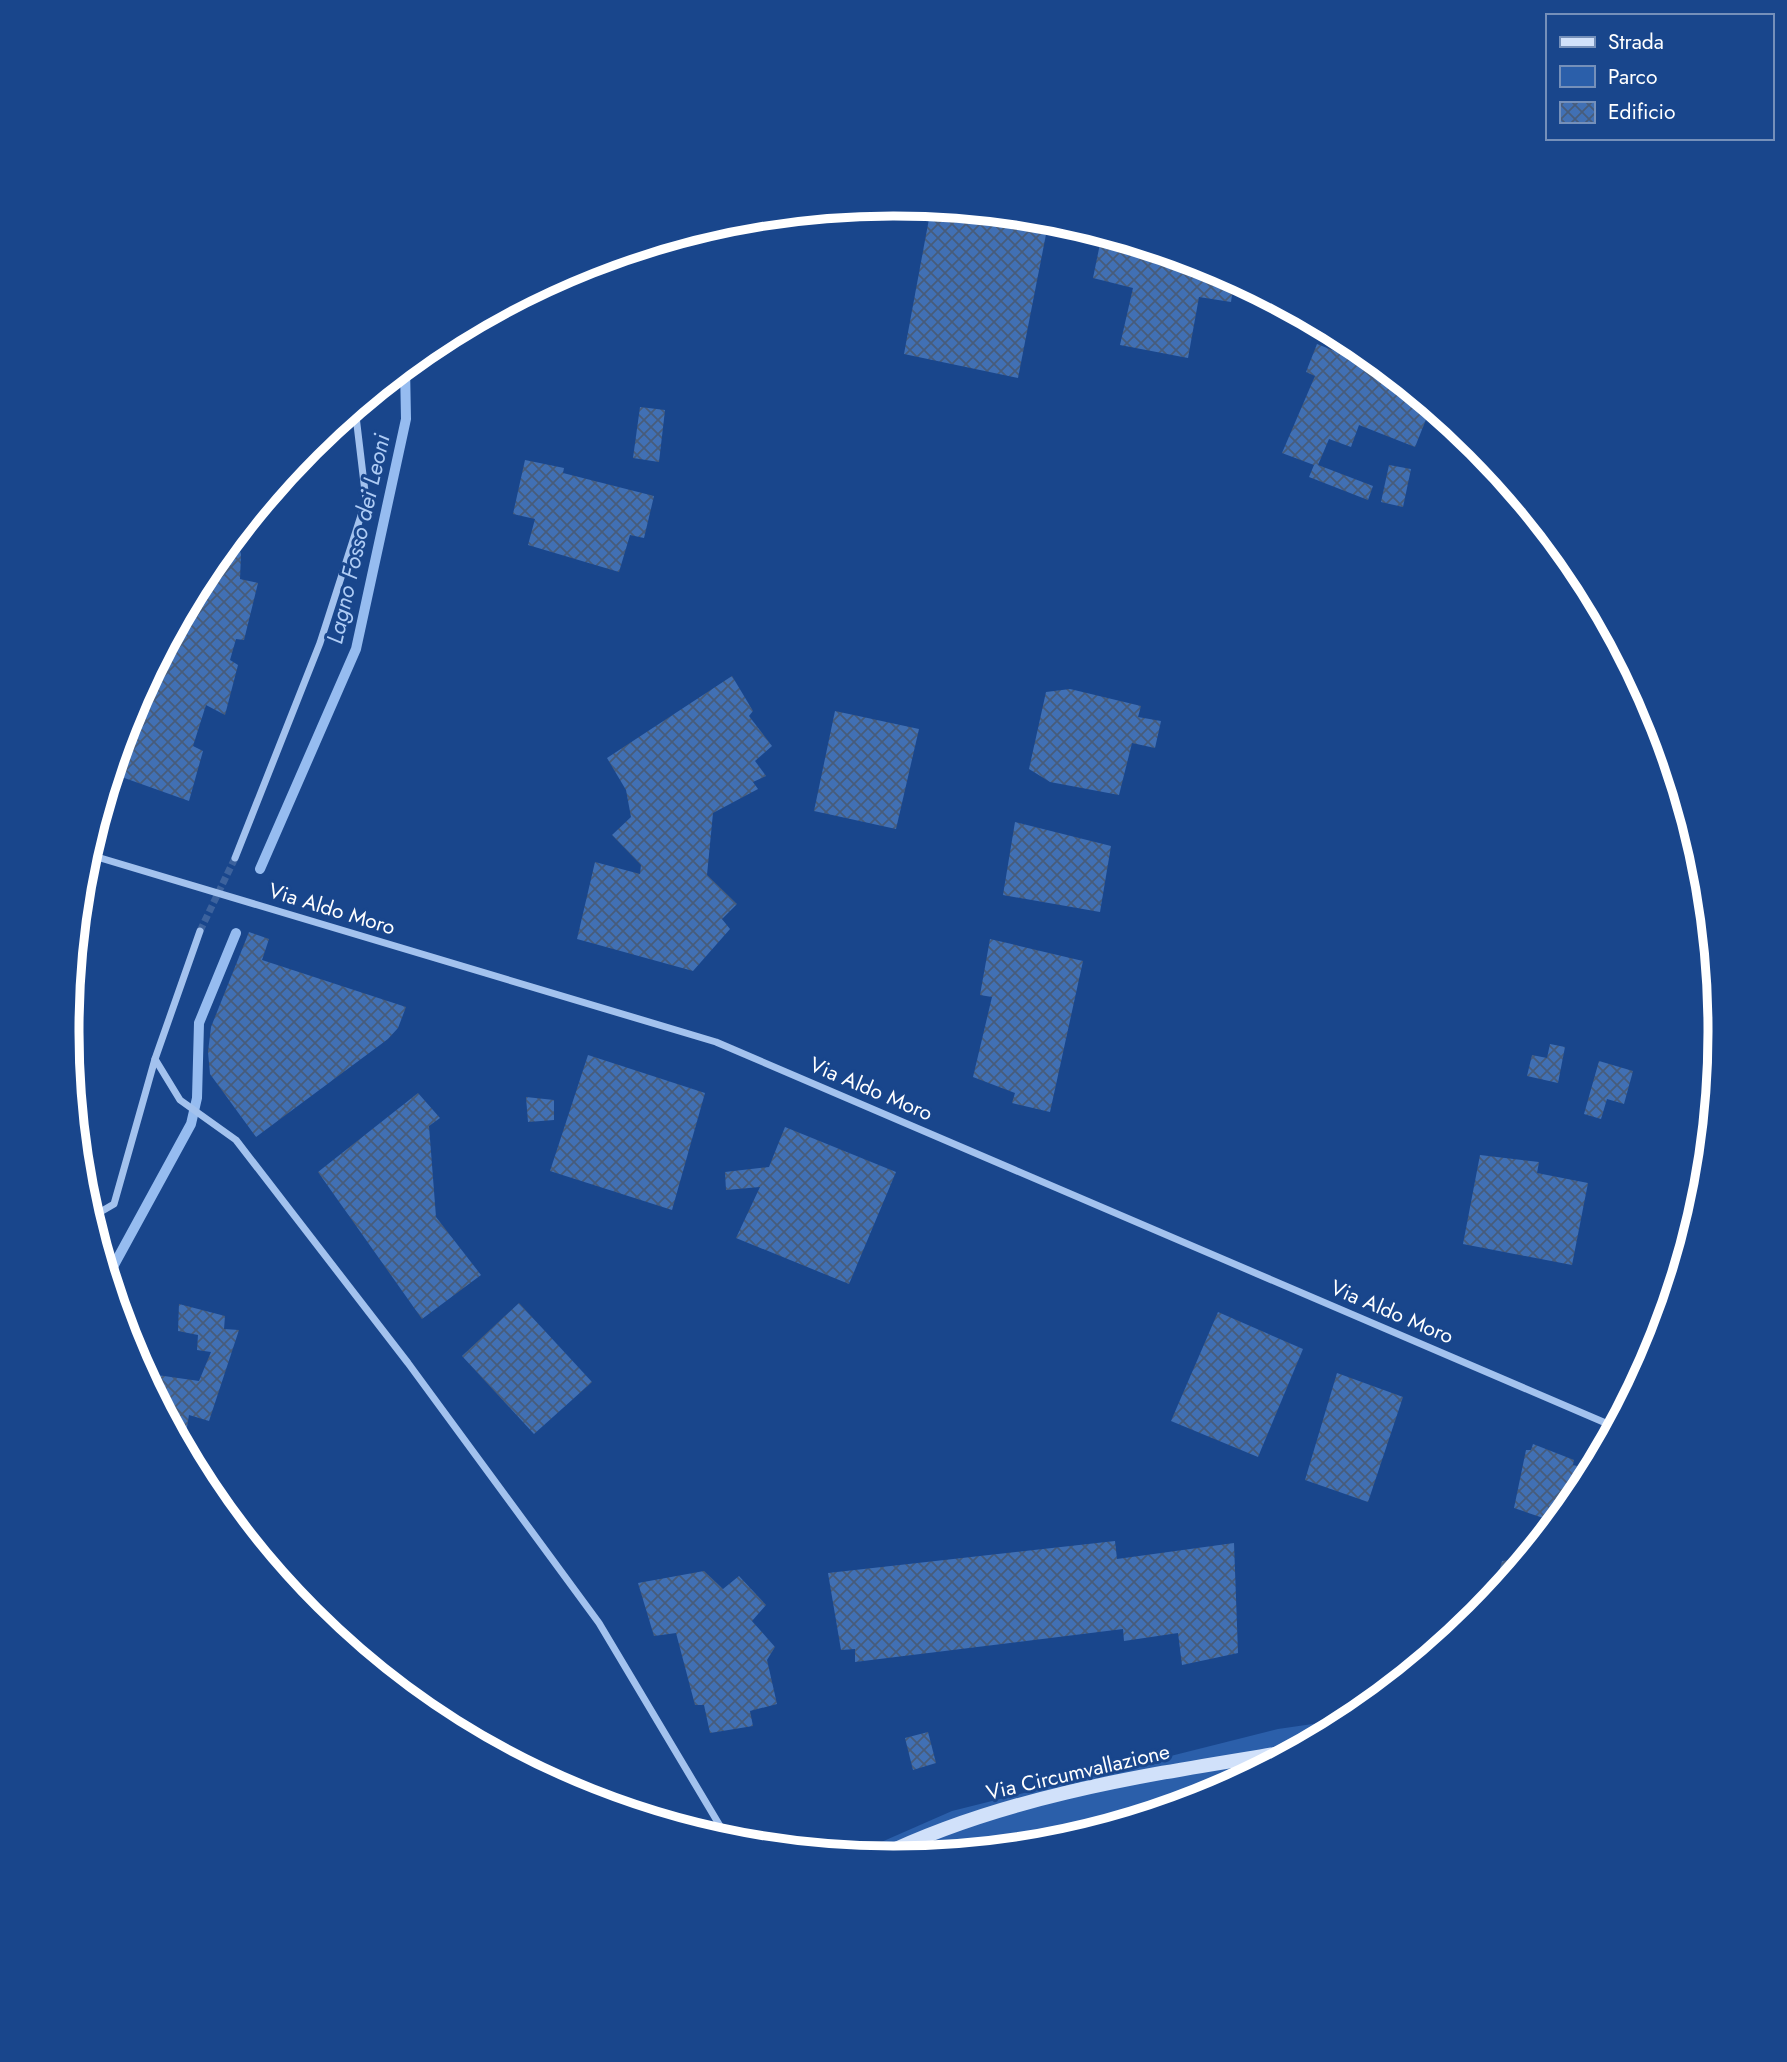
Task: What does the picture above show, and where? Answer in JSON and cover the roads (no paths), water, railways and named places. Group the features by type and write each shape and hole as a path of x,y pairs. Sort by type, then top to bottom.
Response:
{"main road":[{"name":"Via Circumvallazione","path":"908,1845 985,1815 1074,1791 1265,1756"}],"street":[{"path":"235,858 320,643 366,500 356,418"},
{"name":"Via Aldo Moro","path":"98,857 716,1042 1607,1423"},
{"path":"100,1212 114,1204 155,1059 200,931"},
{"path":"155,1059 180,1100 236,1140 416,1374 599,1623 720,1827"}],"waterway":[{"name":"Lagno Fosso dei Leoni","path":"260,869 356,649 406,419 405,380"},
{"name":"Lagno Fosso dei Leoni","path":"114,1265 191,1124 197,1098 199,1023 236,933"}],"tunnel":[{"path":"200,931 235,858"}]}
